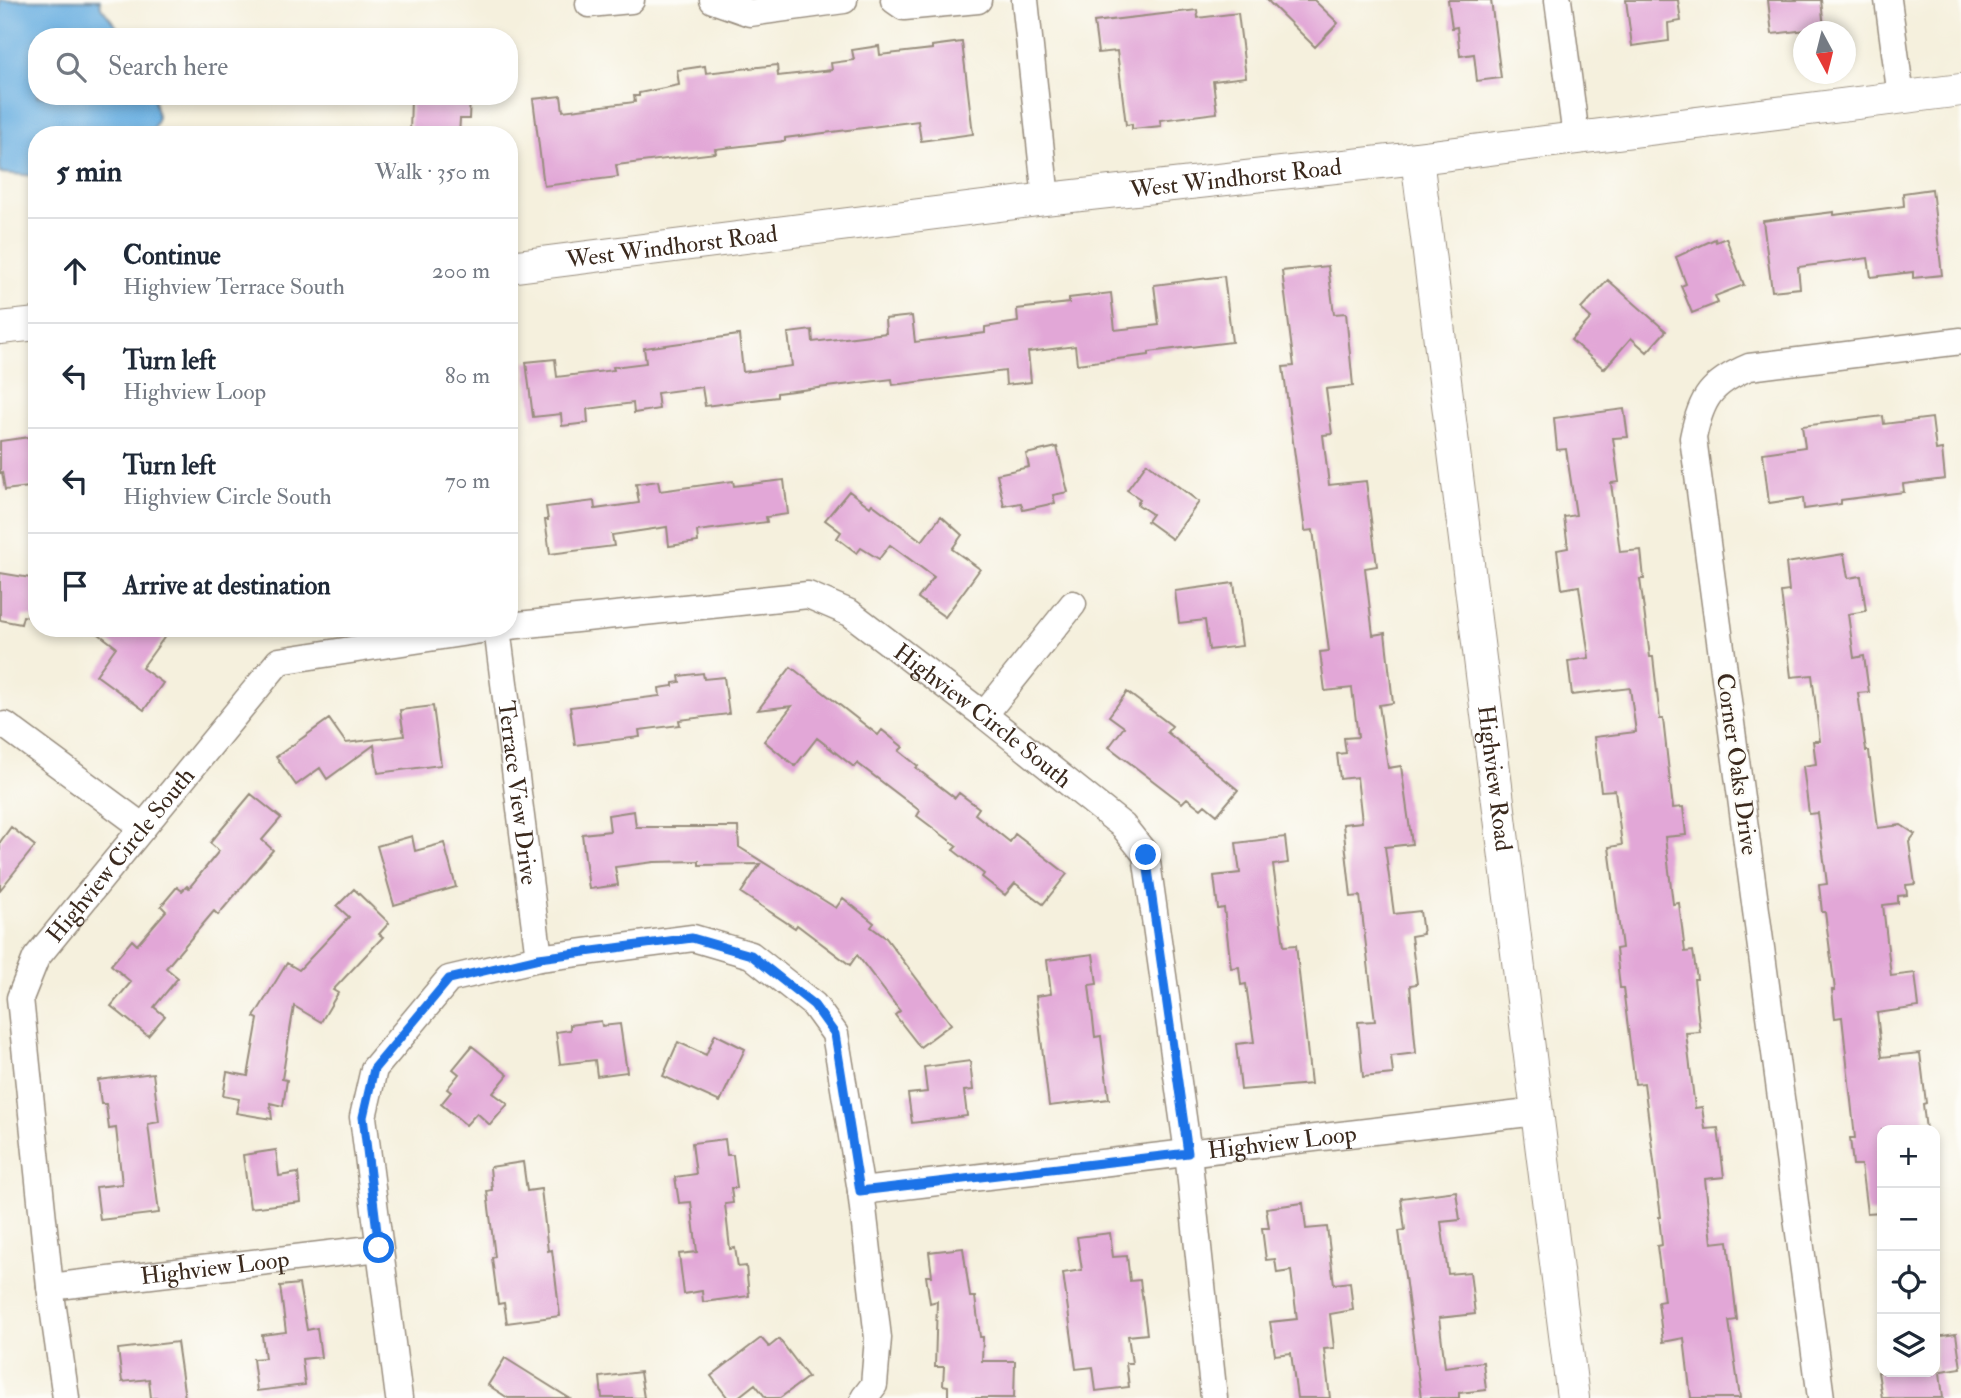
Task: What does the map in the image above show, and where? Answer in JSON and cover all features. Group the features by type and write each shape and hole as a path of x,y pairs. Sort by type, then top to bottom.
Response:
{"street":[{"path":"589,4 631,0"},
{"path":"713,0 750,13 844,0"},
{"path":"894,0 904,7 978,0"},
{"path":"1025,0 1046,199"},
{"path":"1558,0 1576,137"},
{"path":"1888,0 1900,97"},
{"name":"West Windhorst Road","path":"518,266 1046,199 1417,158 1961,90"},
{"name":"Highview Road","path":"1417,158 1573,1398"},
{"path":"0,328 28,325"},
{"name":"Corner Oaks Drive","path":"1821,1398 1693,438 1698,413 1710,392 1727,376 1749,368 1961,341"},
{"name":"Highview Circle South","path":"518,625 808,595 850,612 985,715 1123,826 1146,855 1188,1153 1214,1398"},
{"path":"985,715 1073,604"},
{"name":"Highview Circle South","path":"66,1398 50,1287 20,998 36,958 279,661 437,637"},
{"name":"Terrace View Drive","path":"497,637 539,958"},
{"path":"5,725 143,827"},
{"path":"399,1398 363,1117 374,1069 449,979 539,958 692,938 751,955 814,1005 835,1034 860,1191 878,1338 874,1385 864,1398"},
{"name":"Highview Loop","path":"860,1191 1537,1112"},
{"name":"Highview Loop","path":"50,1287 379,1248"}],"water":[{"path":"0,0 100,0 101,7 118,28 28,28 28,105 155,105 158,117 154,126 28,126 28,175 0,173"}],"building":[{"path":"1267,0 1314,0 1338,23 1315,47"},
{"path":"1448,0 1491,0 1501,78 1477,81 1474,54 1460,56 1457,27 1452,28"},
{"path":"1626,0 1678,0 1681,21 1668,23 1669,41 1632,46"},
{"path":"1768,0 1821,0 1823,21 1793,21 1793,32 1772,34"},
{"path":"1197,10 1198,18 1238,13 1246,77 1213,81 1217,113 1160,120 1161,126 1132,129 1132,124 1126,125 1117,51 1098,53 1094,22"},
{"path":"962,42 973,134 921,141 918,121 715,149 716,153 616,165 618,177 544,186 533,99 561,96 563,111 635,102 634,96 639,96 639,93 679,85 677,70 705,66 706,73 777,65 778,76 832,70 831,63 854,60 852,50 879,46 880,55 932,49 932,46"},
{"path":"411,105 470,105 469,119 460,119 460,126 410,126"},
{"path":"1932,189 1942,275 1913,278 1913,272 1871,277 1868,258 1798,267 1800,288 1772,291 1763,221 1904,206 1903,193"},
{"path":"1726,238 1744,285 1715,296 1718,303 1692,313 1681,286 1686,284 1676,257 1715,239 1716,242"},
{"path":"1328,266 1334,314 1346,313 1353,386 1326,389 1332,434 1323,435 1329,485 1366,481 1377,566 1365,568 1373,635 1385,633 1393,703 1379,705 1388,768 1401,766 1412,844 1385,847 1394,914 1420,911 1423,934 1411,936 1417,984 1410,985 1416,1053 1391,1056 1393,1074 1363,1077 1358,1022 1375,1021 1360,896 1351,897 1343,824 1362,822 1357,777 1340,779 1337,754 1346,753 1344,738 1358,737 1352,688 1325,691 1320,652 1329,651 1313,530 1305,531 1283,367 1294,366 1282,271"},
{"path":"1224,276 1232,342 1077,364 1075,346 1028,352 1031,382 1006,385 1005,371 893,385 892,379 777,393 777,397 705,406 702,387 657,393 659,409 634,413 633,403 587,409 588,423 562,426 561,414 533,417 526,362 555,359 557,377 614,370 613,367 646,363 644,348 739,335 743,372 792,366 788,333 812,330 813,342 886,333 885,319 912,316 915,342 985,333 985,327 1018,322 1017,309 1069,303 1069,298 1111,293 1115,330 1159,325 1154,285"},
{"path":"1608,280 1666,331 1647,352 1631,338 1604,369 1571,340 1591,318 1581,309"},
{"path":"1624,409 1628,437 1613,438 1619,482 1611,483 1620,552 1641,550 1644,579 1640,579 1660,719 1663,719 1673,808 1683,807 1686,835 1665,837 1673,904 1679,903 1685,952 1693,951 1697,979 1694,979 1700,1032 1686,1033 1695,1108 1702,1107 1705,1129 1718,1128 1724,1177 1705,1179 1712,1243 1728,1241 1737,1320 1729,1321 1740,1398 1691,1398 1684,1338 1663,1342 1658,1302 1664,1301 1657,1246 1662,1245 1661,1217 1644,1083 1635,1084 1616,949 1622,948 1609,847 1622,845 1615,790 1601,791 1594,737 1636,732 1630,688 1572,695 1568,661 1589,658 1579,586 1562,589 1557,550 1568,548 1564,517 1576,515 1566,449 1557,450 1554,418"},
{"path":"1883,416 1884,424 1932,418 1936,450 1942,449 1945,479 1903,484 1904,492 1841,500 1841,504 1804,509 1803,498 1769,503 1763,453 1805,447 1802,426"},
{"path":"28,437 28,487 5,490 2,472 0,473 0,441"},
{"path":"1057,447 1068,492 1053,495 1055,503 1023,510 1021,503 1004,506 997,474 1029,467 1026,454"},
{"path":"1147,463 1199,502 1172,539 1147,521 1152,514 1137,504 1140,499 1127,490"},
{"path":"784,480 788,514 766,517 767,522 697,531 698,542 669,546 667,527 612,535 614,546 550,554 546,507 594,501 595,509 639,503 636,484 658,481 660,491 733,481 734,486"},
{"path":"849,491 870,507 872,504 922,541 941,516 962,535 952,549 980,569 945,617 918,598 934,577 890,545 879,559 861,548 857,553 837,538 841,532 825,520"},
{"path":"1844,554 1848,578 1861,576 1866,611 1848,614 1854,658 1864,656 1869,692 1858,693 1866,751 1869,751 1878,828 1901,825 1915,834 1909,842 1915,884 1906,885 1907,895 1898,896 1898,903 1883,905 1891,976 1915,973 1919,1007 1877,1013 1882,1057 1920,1053 1926,1103 1923,1104 1925,1125 1877,1125 1877,1212 1867,1213 1861,1165 1853,1165 1850,1138 1855,1138 1842,1017 1835,1018 1832,990 1835,990 1819,885 1827,884 1818,813 1809,814 1803,766 1816,764 1813,741 1820,741 1812,675 1791,677 1781,592 1789,591 1786,563"},
{"path":"0,573 28,578 28,617 23,616 21,624 0,620"},
{"path":"1234,583 1242,646 1209,650 1205,620 1179,623 1175,591"},
{"path":"103,637 164,637 142,668 163,683 144,710 96,675 116,647"},
{"path":"791,667 878,735 882,730 903,747 899,751 918,766 916,768 955,798 959,793 979,808 975,814 1010,842 1015,834 1067,874 1043,904 1015,883 1005,895 982,877 984,874 953,850 957,846 917,816 920,811 857,763 854,767 817,738 795,766 764,741 792,706 758,710"},
{"path":"703,673 704,679 724,677 729,714 679,720 680,725 639,730 640,737 575,745 570,707 660,696 659,688 680,682 679,676"},
{"path":"1127,692 1172,726 1167,732 1238,790 1217,815 1205,805 1201,809 1187,798 1182,803 1109,747 1124,727 1109,716"},
{"path":"433,706 441,765 378,773 374,745 327,779 320,768 296,785 276,757 329,719 346,743 404,736 400,710"},
{"path":"251,794 281,818 262,840 273,850 218,915 214,911 166,968 178,978 154,1007 165,1016 148,1036 111,1006 131,982 111,965 132,940 137,945 166,911 161,906 177,887 182,891 187,886 189,888 219,851 210,843"},
{"path":"634,811 636,827 738,827 739,847 836,908 843,898 874,923 871,927 886,938 951,1024 920,1047 895,1015 900,1011 857,955 850,965 797,925 795,928 741,893 760,864 699,865 699,861 654,862 615,867 618,885 589,889 582,834 610,831 608,815"},
{"path":"11,827 35,846 0,890 0,842"},
{"path":"412,836 415,851 444,843 456,887 394,905 377,846"},
{"path":"1285,837 1288,863 1273,865 1284,946 1296,945 1311,1084 1241,1090 1236,1044 1254,1042 1246,984 1241,985 1239,967 1231,968 1224,908 1218,909 1214,876 1240,873 1236,843"},
{"path":"354,889 389,923 379,934 383,937 333,990 338,993 321,1022 294,1006 282,1079 287,1080 283,1106 270,1103 272,1119 236,1113 239,1099 223,1096 227,1072 248,1076 258,1019 254,1017 287,963 299,970 349,917 337,906"},
{"path":"1093,954 1097,984 1089,985 1095,1037 1101,1036 1109,1099 1049,1106 1036,996 1051,994 1047,960"},
{"path":"601,1021 602,1026 620,1024 627,1072 597,1076 595,1060 560,1064 556,1032 570,1030 570,1025"},
{"path":"715,1034 745,1049 720,1102 663,1076 678,1042 706,1055"},
{"path":"472,1046 508,1075 493,1093 508,1104 490,1125 477,1113 466,1125 441,1104 451,1092 447,1089 459,1074 453,1069"},
{"path":"970,1061 973,1090 964,1091 967,1116 912,1123 908,1094 927,1092 924,1067"},
{"path":"153,1073 159,1122 148,1124 159,1213 100,1220 96,1187 122,1184 116,1128 109,1129 106,1104 101,1104 98,1080"},
{"path":"725,1139 727,1155 733,1155 737,1188 731,1188 733,1203 725,1204 730,1249 735,1248 738,1267 746,1266 749,1296 703,1302 702,1291 684,1294 679,1254 697,1252 691,1202 679,1203 675,1177 696,1174 692,1143"},
{"path":"276,1150 279,1176 298,1173 301,1202 250,1208 243,1155"},
{"path":"523,1162 527,1191 541,1189 548,1251 552,1250 560,1316 507,1323 504,1303 498,1304 487,1191 492,1190 490,1167"},
{"path":"1456,1191 1460,1220 1441,1222 1448,1274 1470,1272 1475,1314 1439,1318 1445,1367 1483,1362 1486,1390 1459,1393 1459,1398 1421,1398 1399,1231 1405,1230 1401,1198"},
{"path":"1303,1203 1306,1229 1327,1227 1334,1284 1350,1282 1353,1310 1330,1314 1334,1348 1324,1349 1330,1398 1297,1398 1291,1353 1275,1355 1270,1322 1297,1319 1291,1271 1277,1273 1275,1259 1266,1260 1262,1228 1269,1228 1266,1208"},
{"path":"1110,1233 1113,1257 1127,1256 1130,1281 1140,1280 1147,1334 1128,1336 1132,1363 1126,1363 1129,1387 1096,1391 1093,1367 1076,1369 1063,1273 1082,1270 1077,1237"},
{"path":"963,1248 970,1297 975,1297 980,1337 983,1337 982,1361 1015,1361 1014,1398 948,1398 948,1386 943,1385 944,1367 935,1367 937,1301 930,1303 926,1276 932,1276 929,1252"},
{"path":"299,1284 307,1330 317,1328 321,1357 302,1359 305,1385 257,1391 253,1359 265,1358 262,1335 286,1332 280,1286"},
{"path":"1956,1334 1961,1368 1940,1371 1940,1336"},
{"path":"761,1338 769,1347 779,1339 808,1377 780,1398 766,1398 755,1384 737,1398 728,1398 711,1376"},
{"path":"177,1342 185,1398 151,1398 149,1379 122,1382 118,1349"},
{"path":"505,1358 569,1398 508,1398 488,1385"},
{"path":"640,1372 644,1398 602,1398 600,1377"},
{"path":"1940,1372 1943,1398 1882,1398 1879,1377 1940,1377"}],"route":[{"path":"379,1248 363,1117 374,1069 449,979 539,958 692,938 751,955 814,1005 835,1034 860,1191 1188,1153 1146,855"}]}
